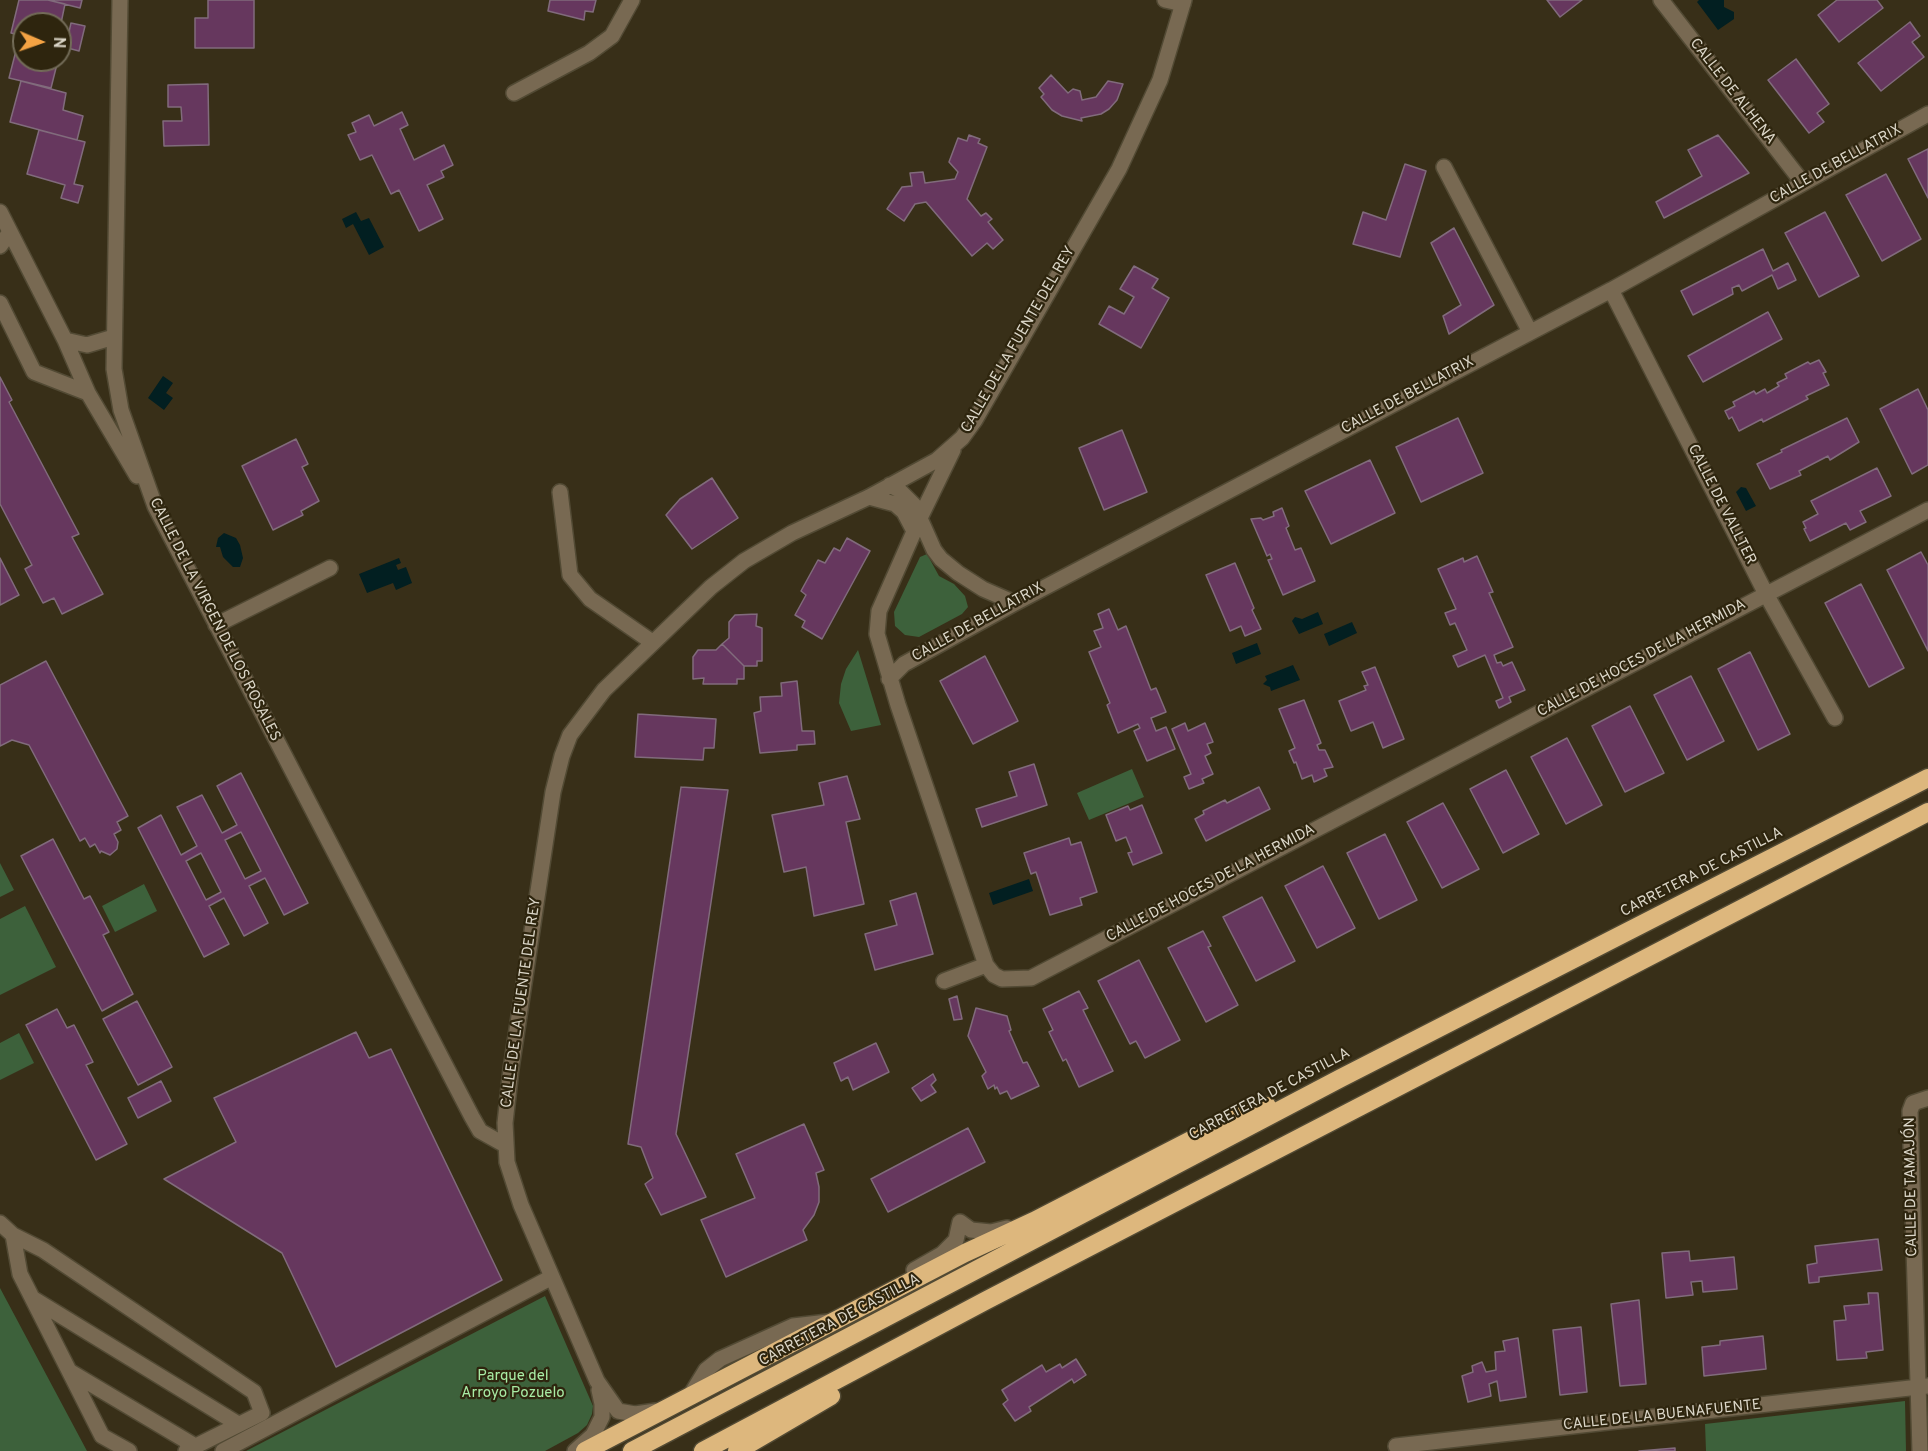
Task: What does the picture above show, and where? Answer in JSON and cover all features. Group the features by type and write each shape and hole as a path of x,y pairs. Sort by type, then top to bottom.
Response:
{"highway":[{"name":"CARRETERA DE CASTILLA","path":"632,1451 1341,1078 1928,778"},
{"path":"703,1451 985,1301 1928,812"},
{"path":"585,1451 900,1286 1034,1221 1226,1122 1341,1078"},
{"path":"737,1451 985,1301"}],"street":[{"name":"CALLE DE LA VIRGEN DE LOS ROSALES","path":"120,0 114,337 114,369 119,402 155,506 216,625 472,1117 480,1131 505,1145"},
{"path":"514,93 589,53 612,36 632,0"},
{"path":"1165,0 1184,2"},
{"name":"CALLE DE ALHENA","path":"1661,0 1803,183"},
{"name":"CALLE DE LA FUENTE DEL REY","path":"575,1451 593,1435 602,1417 597,1381 512,1181 505,1145 511,1069 553,792 561,756 570,735 604,690 711,586 744,561 792,533 890,486 937,460 955,446 975,420 1119,168 1160,80 1184,2"},
{"name":"CALLE DE BELLATRIX","path":"889,679 904,664 1015,603 1611,290 1928,114"},
{"path":"1444,167 1530,332"},
{"path":"0,212 65,340 88,393 155,506"},
{"path":"0,246 10,232"},
{"name":"CALLE DE VALLTER","path":"1611,290 1766,594 1835,718"},
{"path":"0,303 34,372 88,393"},
{"path":"65,340 87,345 114,337"},
{"path":"944,981 986,965 889,679 877,634 877,621 879,611 917,525 955,446"},
{"path":"890,486 906,496 914,505 917,525"},
{"path":"560,492 570,575 590,598 652,642"},
{"path":"869,497 895,504 917,525 934,550 948,565 983,589 1015,603"},
{"name":"CALLE DE HOCES DE LA HERMIDA","path":"986,965 994,975 1002,979 1031,978 1928,510"},
{"path":"216,625 330,568"},
{"name":"CALLE DE TAMAJÓN","path":"1920,1451 1923,1386 1910,1111 1913,1103 1928,1098"},
{"path":"900,1286 914,1270 942,1254 956,1240 960,1222 971,1230 991,1232 1034,1221"},
{"path":"0,1222 13,1235 43,1250 254,1392 262,1413 190,1449 68,1370"},
{"path":"13,1235 20,1274 111,1451"},
{"path":"223,1451 552,1277"},
{"path":"32,1298 238,1424"},
{"name":"CALLE DE LA FUENTE DEL REY","path":"597,1381 618,1411 635,1414 662,1410"},
{"name":"CALLE DE LA BUENAFUENTE","path":"1395,1446 1923,1386"},
{"path":"102,1436 129,1451"}],"green space":[{"path":"927,554 939,576 954,584 965,596 968,607 962,614 919,637 905,635 895,626 894,612 920,557"},
{"path":"858,650 881,725 851,731 839,703 841,684 846,669"},
{"path":"1132,769 1144,797 1089,820 1077,793"},
{"path":"0,863 14,890 0,897"},
{"path":"144,884 157,911 115,932 102,906"},
{"path":"25,906 56,967 0,995 0,919"},
{"path":"19,1033 34,1063 0,1080 0,1043"},
{"path":"0,1288 87,1451 0,1451"},
{"name":"Parque del Arroyo Pozuelo","path":"545,1296 593,1406 587,1425 578,1433 545,1451 246,1451"},
{"path":"1905,1401 1906,1451 1706,1451 1705,1424"}],"water":[{"path":"1699,0 1724,0 1724,7 1734,12 1734,19 1718,30 1697,2"},
{"path":"356,212 361,221 369,218 384,247 369,255 353,224 346,228 342,219"},
{"path":"163,376 173,383 166,393 173,398 164,410 148,398"},
{"path":"1741,487 1746,488 1756,506 1746,511 1736,492"},
{"path":"224,533 236,538 240,545 243,558 240,567 233,567 223,557 220,547 216,547 218,538"},
{"path":"399,558 401,563 396,565 398,570 406,567 412,583 396,590 393,583 367,593 359,574"},
{"path":"1318,612 1323,624 1299,634 1292,621 1295,617 1302,619"},
{"path":"1352,622 1357,633 1329,646 1324,634"},
{"path":"1257,643 1261,654 1236,664 1232,653"},
{"path":"1293,665 1300,680 1271,691 1270,687 1263,684 1267,680 1265,676"},
{"path":"1029,879 1033,891 993,905 989,893"}],"building":[{"path":"19,0 48,0 65,4 63,12 16,12"},
{"path":"48,0 82,0 80,8"},
{"path":"208,0 254,0 254,48 195,48 195,18 208,18"},
{"path":"550,0 596,0 593,12 585,11 584,20 548,11"},
{"path":"1547,0 1582,0 1560,17"},
{"path":"1837,0 1877,0 1883,8 1839,42 1818,15"},
{"path":"1910,22 1920,36 1912,42 1924,57 1881,91 1858,63"},
{"path":"72,23 85,26 79,51 72,49"},
{"path":"1796,59 1829,104 1817,113 1824,122 1809,133 1768,80"},
{"path":"12,66 12,72 55,72 51,88 9,78"},
{"path":"1051,75 1068,93 1073,89 1080,91 1082,100 1096,97 1108,81 1123,84 1117,100 1109,109 1101,114 1081,118 1082,121 1062,116 1052,110 1041,97 1044,94 1039,88"},
{"path":"21,81 66,93 63,110 83,116 77,140 10,122"},
{"path":"208,84 209,145 164,146 163,121 182,121 181,107 168,107 168,85"},
{"path":"402,112 408,125 400,129 414,160 444,145 453,165 441,171 444,177 427,185 443,219 419,231 399,190 391,194 372,155 360,160 348,135 356,132 352,123 369,115 374,126"},
{"path":"39,130 85,142 74,184 83,186 78,203 61,198 65,185 27,174"},
{"path":"969,135 980,139 978,143 987,147 967,199 981,216 986,213 992,219 988,222 1003,240 993,249 987,243 972,256 926,202 915,204 904,221 887,209 902,187 912,186 910,173 923,172 925,183 955,179 958,172 949,162 958,138 967,141"},
{"path":"1718,135 1749,173 1664,218 1656,202 1702,176 1688,150"},
{"path":"1928,149 1928,198 1908,159"},
{"path":"1405,164 1426,171 1400,257 1353,244 1363,212 1386,220"},
{"path":"1886,174 1921,239 1882,261 1846,195"},
{"path":"1825,212 1859,276 1819,297 1785,233"},
{"path":"1454,228 1494,305 1449,334 1443,316 1461,305 1431,243"},
{"path":"1763,249 1773,271 1788,263 1796,280 1778,289 1772,275 1742,291 1739,285 1732,288 1733,294 1693,315 1681,291"},
{"path":"1134,266 1158,279 1152,288 1169,298 1141,348 1099,324 1109,306 1124,314 1134,297 1120,289"},
{"path":"1768,312 1782,339 1703,382 1688,356"},
{"path":"1819,360 1826,372 1823,373 1829,385 1806,396 1808,399 1763,422 1762,419 1739,431 1732,417 1729,419 1725,411 1735,406 1733,402 1754,391 1756,394 1765,389 1767,393 1779,386 1777,383 1787,378 1785,374 1808,362 1810,364"},
{"path":"0,377 12,400 9,402 79,534 72,537 103,594 62,614 54,598 43,603 25,569 32,565 0,504"},
{"path":"1918,389 1928,410 1928,465 1912,474 1880,409"},
{"path":"1458,418 1483,473 1421,502 1396,447"},
{"path":"1847,418 1859,442 1830,460 1828,456 1799,471 1801,475 1770,489 1757,464"},
{"path":"1122,430 1147,492 1104,510 1079,448"},
{"path":"296,439 308,464 302,467 319,501 301,511 303,515 273,530 242,466"},
{"path":"1370,460 1395,513 1331,544 1305,491"},
{"path":"1877,468 1891,496 1860,511 1866,522 1850,530 1846,523 1810,541 1803,522 1818,514 1811,501"},
{"path":"712,478 738,518 692,549 666,515 680,499"},
{"path":"1282,508 1289,526 1286,528 1295,550 1301,548 1315,581 1283,595 1268,560 1272,559 1270,554 1267,556 1251,519 1261,518 1263,520 1274,516 1273,512"},
{"path":"847,538 870,551 822,639 802,627 805,621 795,615 806,595 801,591 818,560 825,563 834,548 840,551"},
{"path":"1921,552 1928,565 1928,651 1887,570"},
{"path":"1477,556 1493,592 1489,593 1513,647 1494,655 1497,663 1501,662 1503,666 1512,662 1525,690 1509,697 1511,702 1499,708 1496,701 1503,698 1485,655 1458,667 1453,656 1467,650 1455,623 1450,625 1445,613 1456,609 1438,569 1463,558 1464,562"},
{"path":"0,558 19,595 0,605"},
{"path":"1235,563 1261,629 1245,636 1241,626 1230,631 1206,575"},
{"path":"1861,584 1904,668 1869,687 1825,603"},
{"path":"1109,609 1118,630 1126,626 1151,690 1156,688 1166,712 1151,718 1156,731 1166,727 1175,749 1147,761 1134,731 1140,728 1138,724 1118,733 1107,705 1110,703 1089,652 1101,647 1094,631 1103,628 1098,614"},
{"path":"757,614 756,626 762,628 762,661 757,661 757,666 744,666 722,644 729,638 729,622 735,615"},
{"path":"722,644 744,666 744,679 737,679 737,684 703,684 704,678 693,679 693,657 698,650 716,650"},
{"path":"1750,652 1790,734 1758,750 1718,669"},
{"path":"985,656 1018,721 973,744 940,681"},
{"path":"46,661 128,816 117,822 121,830 114,834 118,842 117,849 110,855 101,851 100,853 95,844 90,847 85,838 80,841 29,745 12,740 0,746 0,685"},
{"path":"1375,667 1404,739 1383,748 1373,722 1351,731 1339,701 1366,690 1364,686 1368,685 1362,672"},
{"path":"1691,676 1724,741 1687,760 1654,695"},
{"path":"797,681 802,731 814,731 815,744 797,745 797,750 760,753 754,713 761,711 760,697 782,696 781,683"},
{"path":"1304,700 1321,743 1317,745 1319,750 1325,750 1333,767 1324,769 1327,776 1314,782 1312,775 1302,779 1296,762 1294,763 1289,751 1295,748 1279,709"},
{"path":"1630,706 1664,773 1625,792 1592,726"},
{"path":"638,714 716,719 714,748 704,748 703,760 635,757"},
{"path":"1185,723 1188,731 1205,723 1213,742 1207,744 1211,753 1205,756 1213,774 1202,779 1204,783 1189,789 1184,777 1191,774 1172,729"},
{"path":"1567,738 1602,805 1566,824 1531,757"},
{"path":"1034,764 1047,805 982,827 976,809 1017,796 1009,772"},
{"path":"1506,770 1539,834 1503,853 1470,789"},
{"path":"241,773 308,903 284,915 265,878 249,886 268,923 244,936 224,898 209,906 229,944 204,957 138,828 161,815 181,855 197,846 177,807 202,795 222,833 237,825 217,786","holes":["241,832 261,871 245,879 225,840","201,853 221,892 206,900 186,861"]},
{"path":"847,776 860,819 846,822 864,904 814,916 806,867 784,872 772,815 824,805 819,783"},
{"path":"681,787 728,790 676,1134 706,1197 661,1215 645,1184 653,1178 641,1147 628,1144"},
{"path":"1259,787 1270,809 1206,841 1195,819 1204,814 1203,811 1225,800 1227,803"},
{"path":"1443,803 1479,869 1442,888 1407,822"},
{"path":"1142,805 1162,853 1133,865 1128,853 1132,852 1126,837 1116,841 1106,815 1128,806 1130,810"},
{"path":"1385,834 1417,900 1379,919 1347,853"},
{"path":"1069,838 1071,845 1081,842 1097,892 1080,898 1082,905 1050,915 1036,872 1031,874 1024,853"},
{"path":"53,839 84,899 90,896 109,932 103,935 133,994 102,1011 21,856"},
{"path":"1323,866 1355,928 1317,948 1285,886"},
{"path":"916,893 933,954 875,970 865,934 897,925 890,901"},
{"path":"1262,897 1295,961 1256,981 1223,917"},
{"path":"1203,931 1211,946 1208,947 1238,1005 1206,1022 1168,948"},
{"path":"1139,960 1180,1040 1145,1058 1136,1041 1130,1044 1098,981"},
{"path":"1079,991 1088,1008 1083,1010 1113,1071 1079,1087 1066,1059 1063,1061 1049,1032 1053,1030 1043,1009"},
{"path":"957,996 962,1019 954,1020 949,999"},
{"path":"137,1001 172,1067 138,1085 103,1019"},
{"path":"976,1008 1007,1016 1011,1030 1009,1031 1023,1063 1027,1062 1039,1086 1011,1099 1007,1091 1000,1094 994,1085 988,1089 982,1076 986,1072 968,1036"},
{"path":"57,1009 67,1028 74,1025 93,1062 86,1065 127,1144 96,1160 26,1025"},
{"path":"356,1032 369,1058 391,1049 502,1280 336,1367 282,1253 164,1179 236,1142 214,1098"},
{"path":"876,1043 889,1072 853,1090 848,1077 841,1081 834,1063"},
{"path":"933,1074 936,1080 931,1085 936,1092 921,1101 912,1088"},
{"path":"161,1081 171,1101 138,1118 128,1098"},
{"path":"804,1124 824,1170 816,1173 819,1202 814,1215 803,1230 807,1240 726,1277 701,1220 755,1198 736,1154"},
{"path":"968,1128 985,1162 888,1212 871,1179"},
{"path":"1878,1239 1882,1270 1819,1277 1819,1282 1809,1283 1807,1265 1817,1263 1815,1246"},
{"path":"1689,1251 1690,1261 1734,1257 1737,1289 1703,1292 1702,1281 1691,1282 1693,1295 1666,1298 1662,1253"},
{"path":"1868,1293 1878,1293 1883,1350 1866,1352 1867,1358 1837,1360 1834,1321 1846,1320 1844,1306 1869,1304"},
{"path":"1639,1300 1646,1384 1620,1386 1611,1304"},
{"path":"1581,1327 1587,1392 1560,1395 1553,1330"},
{"path":"1763,1336 1766,1369 1704,1376 1702,1347 1720,1345 1720,1341"},
{"path":"1518,1338 1526,1397 1500,1401 1497,1381 1489,1384 1491,1396 1468,1402 1462,1376 1473,1372 1472,1366 1482,1362 1486,1372 1496,1370 1495,1352 1505,1351 1503,1341"},
{"path":"1076,1359 1086,1375 1074,1383 1072,1379 1029,1407 1031,1411 1015,1421 1003,1404 1008,1400 1002,1390 1042,1365 1046,1372 1060,1364 1062,1368"},
{"path":"1675,1448 1675,1451 1639,1451"}]}
